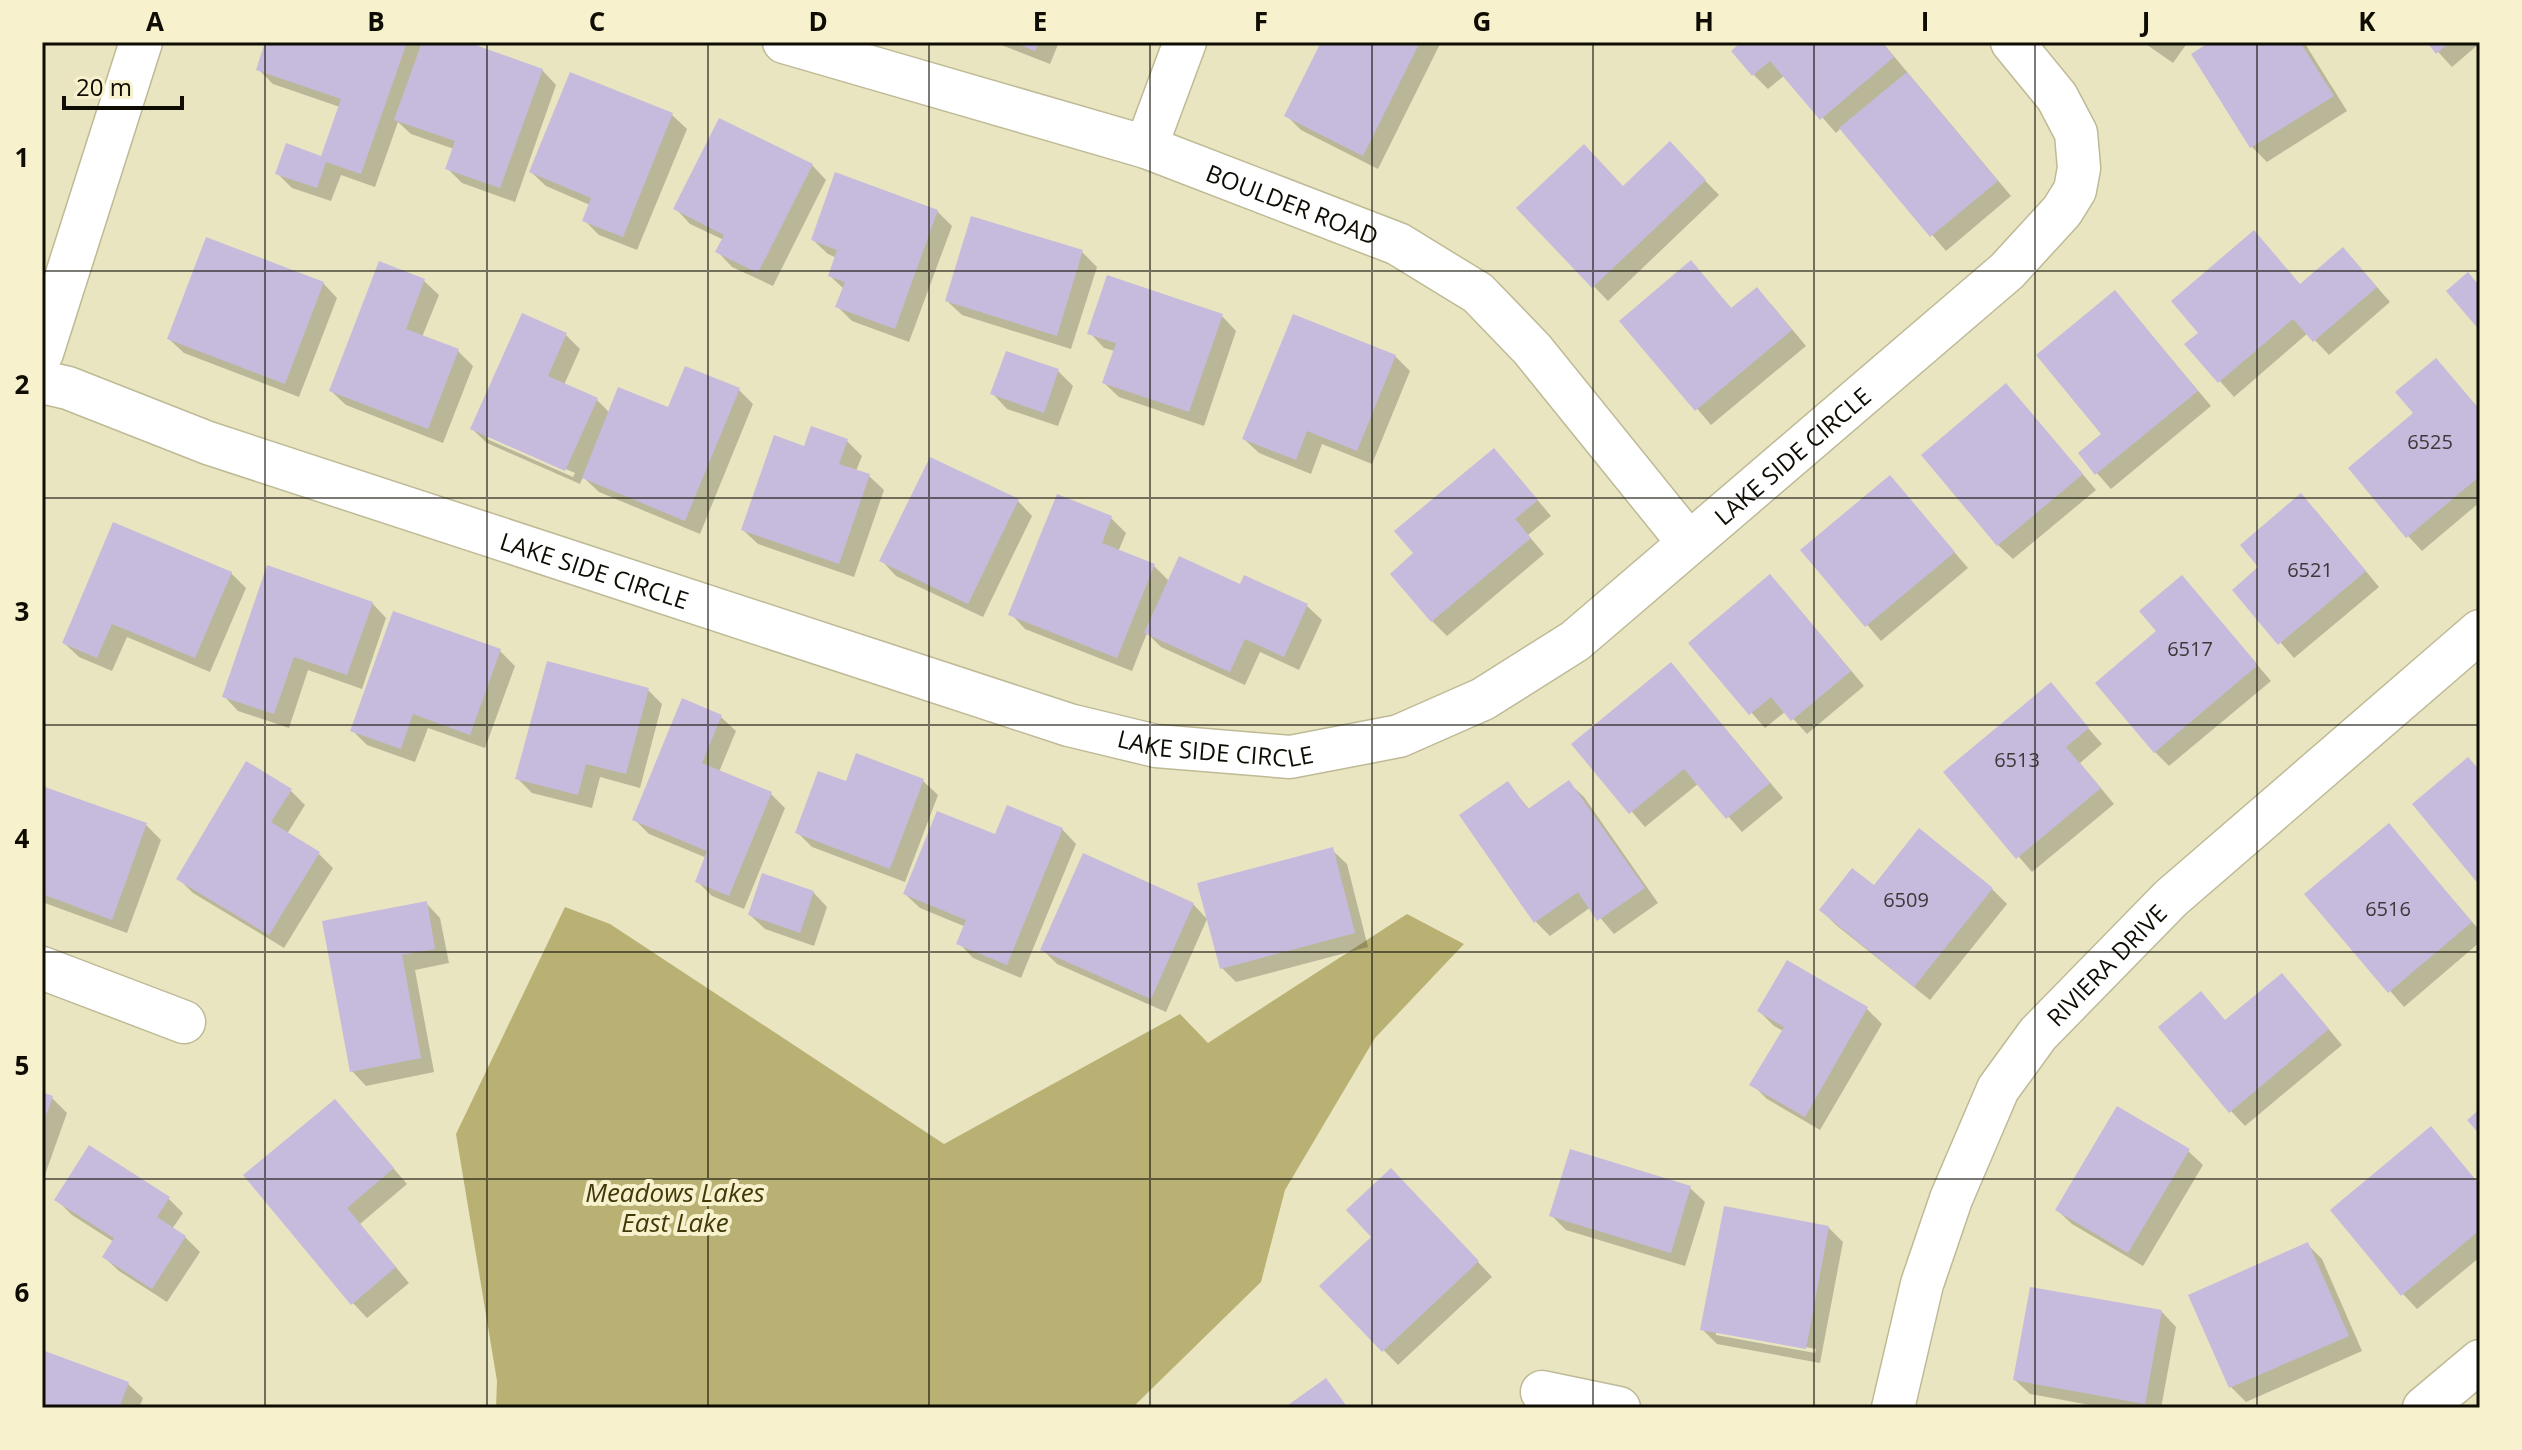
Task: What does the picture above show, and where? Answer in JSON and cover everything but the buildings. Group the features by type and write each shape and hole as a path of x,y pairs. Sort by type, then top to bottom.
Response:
{"street":[{"path":"42,353 141,42"},
{"name":"BOULDER ROAD","path":"784,42 1146,147 1398,244 1478,293 1532,349 1688,542"},
{"path":"1146,147 1185,42"},
{"name":"LAKE SIDE CIRCLE","path":"42,382 68,388 208,443 1069,725 1156,746 1290,757 1399,736 1483,699 1575,641 2007,271 2062,211 2075,190 2079,168 2076,133 2057,97 2012,42"},
{"name":"RIVIERA DRIVE","path":"1893,1408 1922,1284 1951,1199 1998,1089 2038,1034 2171,898 2480,631"},
{"path":"42,968 184,1022"},
{"path":"2424,1408 2480,1361"},
{"path":"1542,1392 1619,1408"}],"water":[{"name":"Meadows Lakes East Lake","path":"565,907 610,924 944,1144 1180,1014 1208,1043 1407,914 1464,944 1375,1038 1285,1190 1261,1282 1132,1408 496,1408 497,1381 456,1134"}]}
